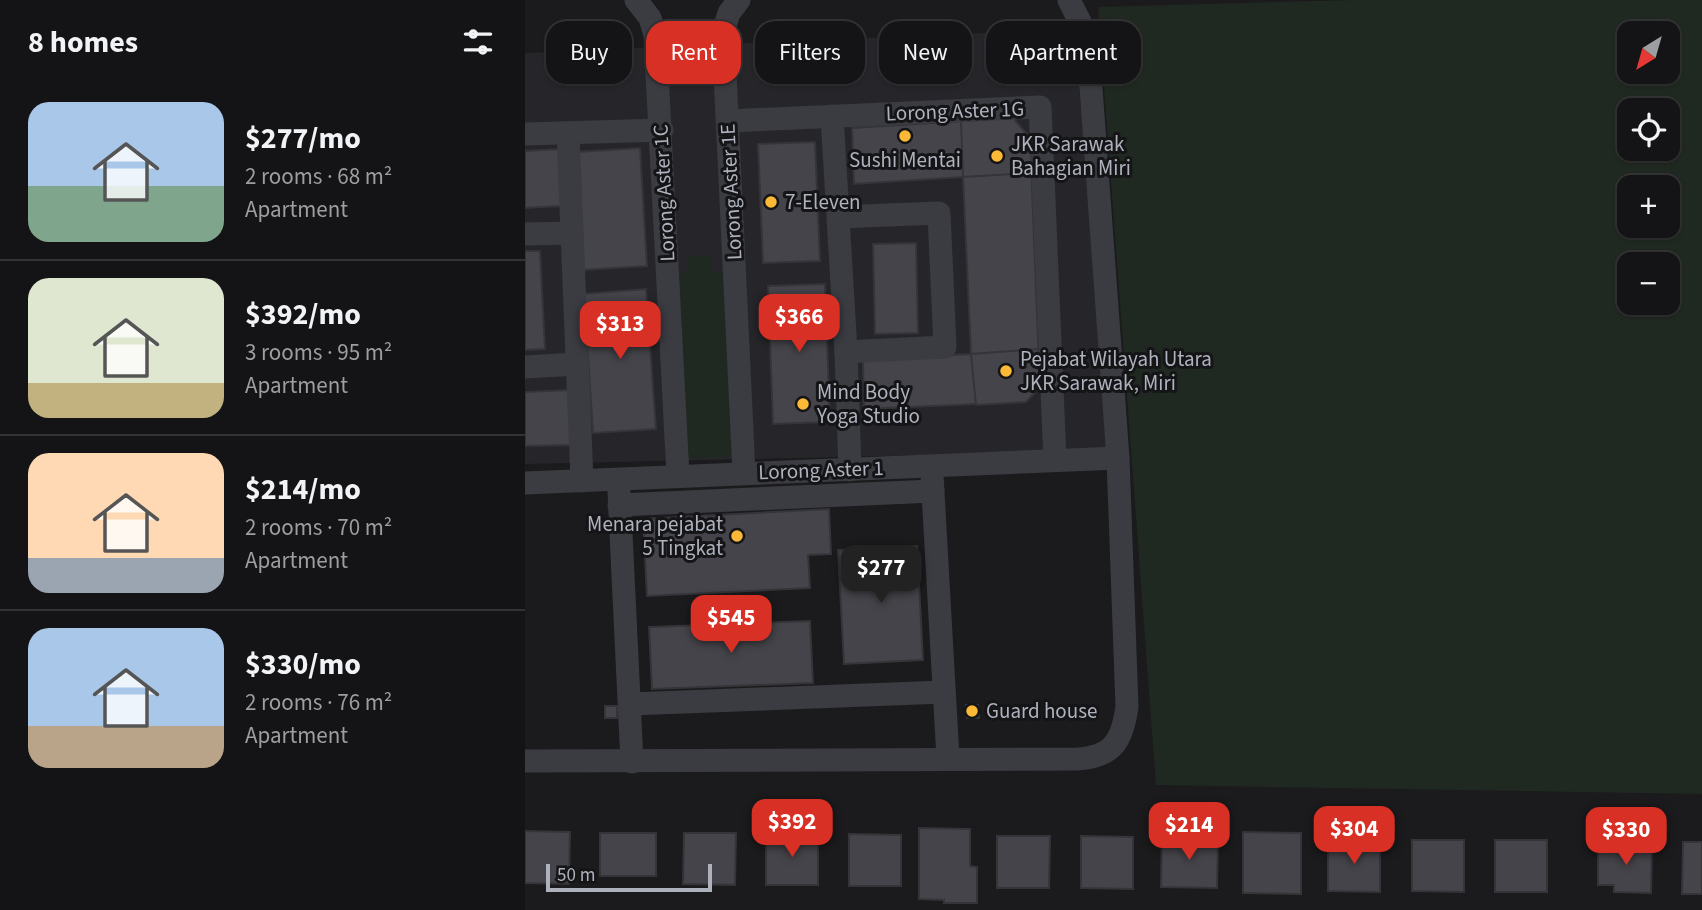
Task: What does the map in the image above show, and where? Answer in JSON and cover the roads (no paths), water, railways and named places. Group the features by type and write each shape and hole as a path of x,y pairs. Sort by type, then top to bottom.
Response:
{"lane":[{"name":"Lorong Aster 1C","path":"636,0 650,18 655,35 678,476"},
{"name":"Lorong Aster 1E","path":"739,0 729,13 723,33 744,473"},
{"path":"525,761 1095,758 1106,753 1115,743 1124,728 1127,707 1118,458 1091,88 1082,26 1069,0"},
{"name":"Lorong Aster 1G","path":"728,121 1040,107 1055,460"},
{"path":"832,116 850,470"},
{"path":"525,134 661,130"},
{"path":"568,133 582,481"},
{"path":"839,216 939,213 945,347 846,352"},
{"path":"525,234 572,233"},
{"path":"525,367 577,364"},
{"name":"Lorong Aster 1","path":"525,483 1118,458"},
{"path":"931,466 948,758"},
{"path":"618,480 632,762"},
{"path":"619,505 933,491"},
{"path":"630,704 944,692"}],"place":[{"name":"Sushi Mentai","path":"905,136"},
{"name":"JKR Sarawak Bahagian Miri","path":"997,156"},
{"name":"7-Eleven","path":"771,202"},
{"name":"Pejabat Wilayah Utara JKR Sarawak, Miri","path":"1006,371"},
{"name":"Mind Body Yoga Studio","path":"803,404"},
{"name":"Menara pejabat 5 Tingkat","path":"737,536"},
{"name":"Guard house","path":"972,711"}]}
